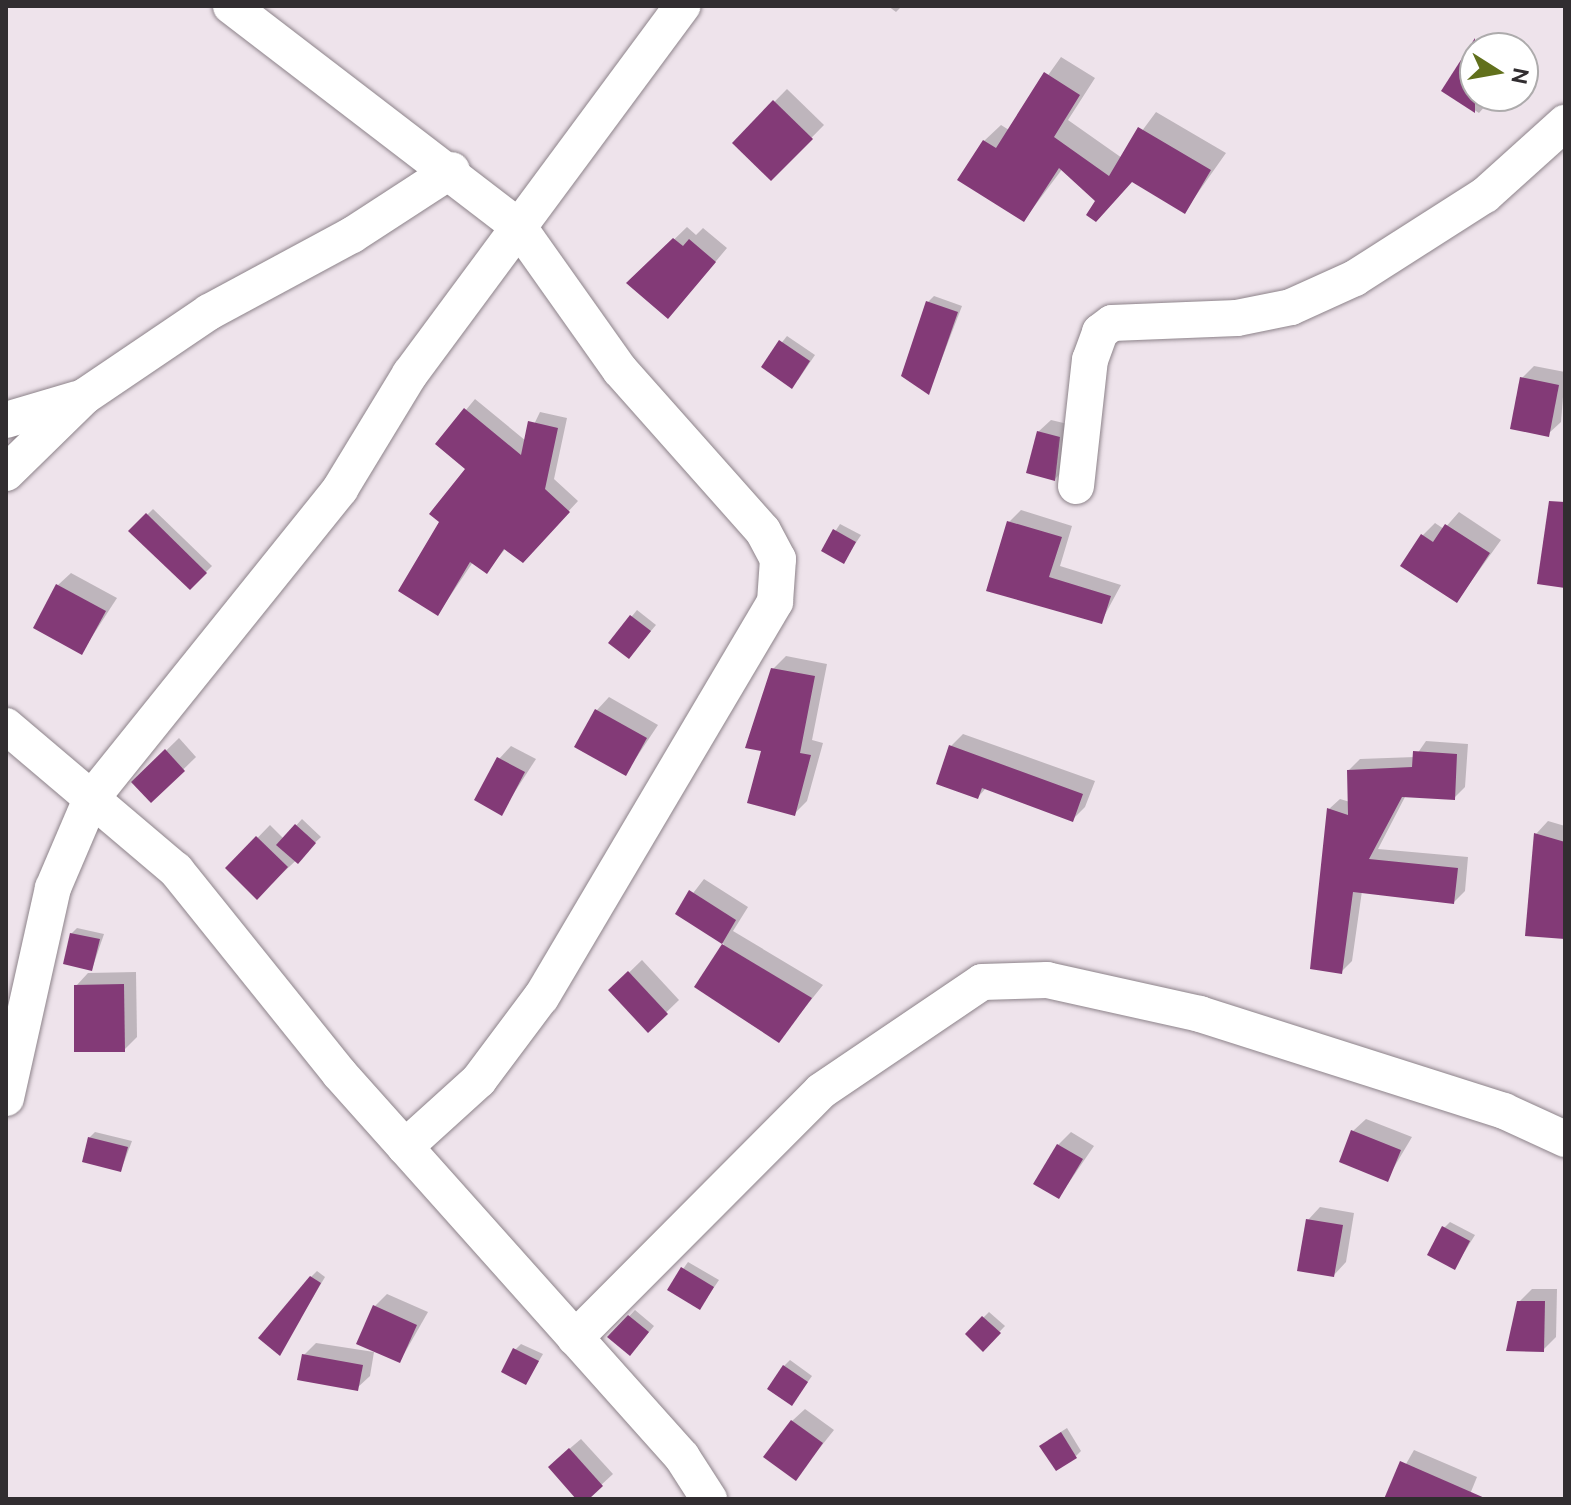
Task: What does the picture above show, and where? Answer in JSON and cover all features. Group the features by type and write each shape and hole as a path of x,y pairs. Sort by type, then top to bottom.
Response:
{"street":[{"path":"231,6 355,107 452,170 518,226 620,370 763,531 780,579 775,602 541,997 479,1080 405,1147"},
{"path":"6,1098 53,888 91,799 340,489 410,374 682,6"},
{"path":"1076,486 1100,332 1112,323 1237,318 1291,307 1342,284 1485,195 1565,123"},
{"path":"6,473 85,396 209,312 352,235 452,170"},
{"path":"6,420 85,396"},
{"path":"6,726 176,870 405,1147 682,1457 709,1499"},
{"path":"575,1338 821,1091 982,982 1047,980 1200,1014 1504,1111 1565,1139"}],"building":[{"path":"1459,63 1459,103 1441,91"},
{"path":"1044,72 1080,95 1054,137 1109,176 1138,127 1211,170 1185,214 1132,182 1096,222 1086,215 1095,201 1059,168 1024,222 957,180 983,140 996,148"},
{"path":"773,100 813,139 771,181 732,143"},
{"path":"673,238 683,246 689,239 716,262 668,319 626,283"},
{"path":"926,301 958,312 929,395 901,376"},
{"path":"779,340 810,361 792,389 761,367"},
{"path":"1520,377 1559,385 1549,437 1510,429"},
{"path":"464,408 521,455 528,421 558,428 545,489 570,512 523,563 504,549 487,574 470,562 438,616 398,591 439,522 429,514 465,469 435,444"},
{"path":"1037,431 1060,437 1055,481 1026,473"},
{"path":"1549,501 1565,502 1565,588 1537,584"},
{"path":"146,513 207,573 190,590 128,531"},
{"path":"1007,521 1062,537 1049,577 1111,596 1102,624 986,591"},
{"path":"1445,524 1490,553 1457,603 1400,566 1421,534 1433,542"},
{"path":"833,529 856,542 844,564 821,551"},
{"path":"56,584 106,611 82,655 33,628"},
{"path":"630,615 651,631 629,659 608,643"},
{"path":"771,668 815,676 800,753 811,755 795,816 747,803 761,751 745,748"},
{"path":"595,709 647,738 626,776 574,747"},
{"path":"949,745 1083,794 1073,822 982,788 978,799 936,784"},
{"path":"165,749 185,771 151,803 131,782"},
{"path":"1413,751 1457,754 1455,800 1402,797 1369,859 1458,868 1454,904 1353,892 1342,974 1310,969 1327,808 1348,815 1347,770 1412,767"},
{"path":"497,757 525,772 502,816 474,800"},
{"path":"295,824 316,843 298,864 276,845"},
{"path":"1534,833 1565,842 1565,939 1525,936"},
{"path":"256,836 288,867 257,900 225,868"},
{"path":"689,890 736,920 722,944 675,914"},
{"path":"70,933 100,939 92,971 63,964"},
{"path":"722,944 812,998 779,1043 694,987"},
{"path":"628,971 668,1014 648,1033 608,990"},
{"path":"124,984 125,1052 74,1052 74,985"},
{"path":"1351,1130 1401,1150 1388,1182 1339,1162"},
{"path":"88,1137 128,1147 121,1172 82,1162"},
{"path":"1057,1144 1083,1159 1059,1199 1033,1184"},
{"path":"1306,1219 1343,1225 1334,1277 1297,1271"},
{"path":"1442,1226 1470,1241 1455,1270 1427,1255"},
{"path":"681,1267 714,1287 700,1310 667,1290"},
{"path":"310,1276 321,1283 280,1356 258,1338"},
{"path":"1517,1301 1545,1301 1544,1352 1506,1351"},
{"path":"373,1305 417,1325 400,1363 356,1344"},
{"path":"628,1315 649,1332 630,1356 607,1337"},
{"path":"982,1316 1001,1333 983,1352 965,1334"},
{"path":"513,1348 539,1361 526,1385 501,1372"},
{"path":"302,1354 363,1365 358,1391 297,1380"},
{"path":"783,1365 808,1382 792,1406 767,1389"},
{"path":"791,1420 823,1443 796,1481 763,1457"},
{"path":"1061,1432 1077,1458 1056,1471 1039,1446"},
{"path":"569,1448 603,1486 589,1499 576,1499 548,1467"},
{"path":"1400,1461 1487,1499 1384,1499"}]}
